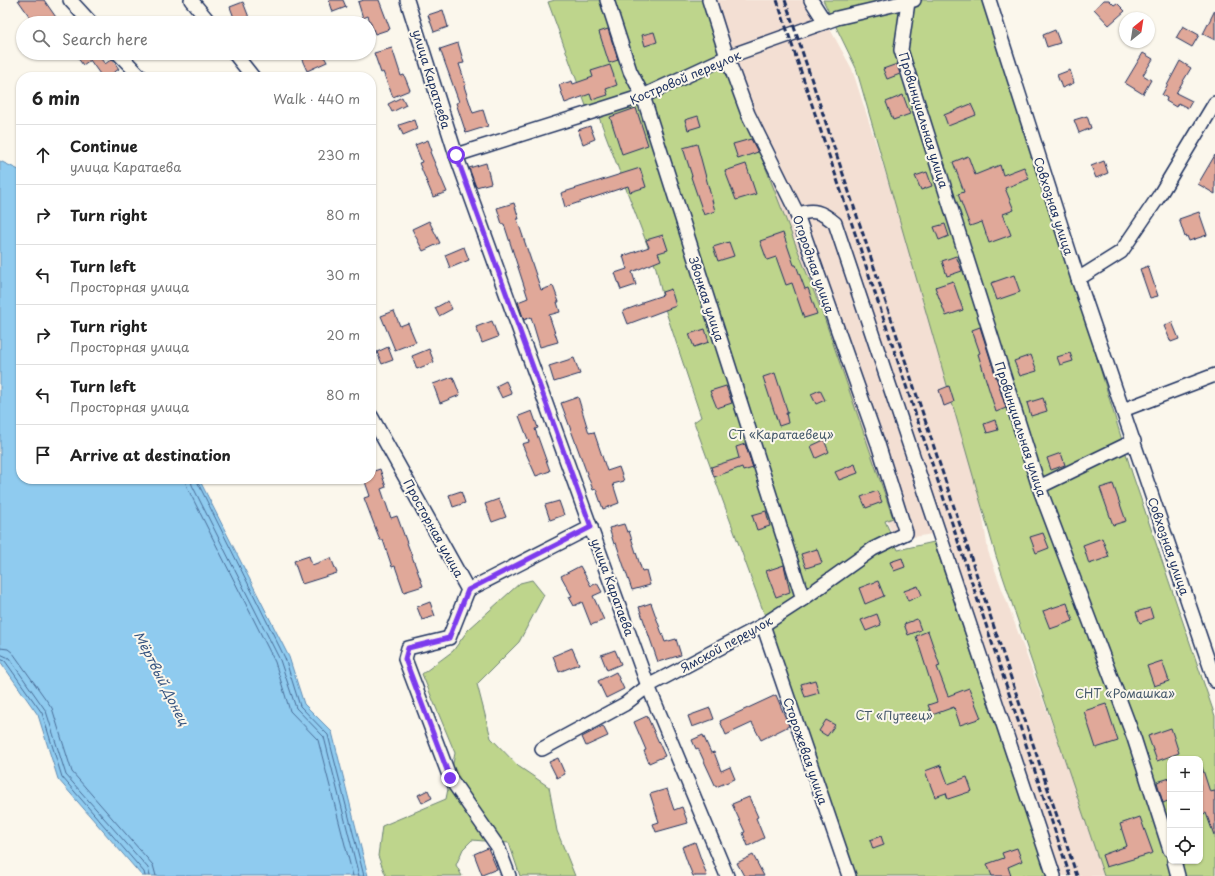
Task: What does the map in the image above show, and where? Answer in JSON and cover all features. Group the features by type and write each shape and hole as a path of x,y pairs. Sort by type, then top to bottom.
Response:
{"street":[{"path":"70,0 85,16"},
{"path":"191,0 204,16"},
{"name":"улица Каратаева","path":"407,0 456,155 648,686 727,876"},
{"name":"Звонкая улица","path":"607,0 630,71 642,96 803,599"},
{"name":"Огородная улица","path":"709,0 727,57 748,114 797,215 878,444 906,534"},
{"path":"811,0 825,22"},
{"name":"Совхозная улица","path":"989,0 1078,279 1215,681"},
{"name":"Костровой переулок","path":"456,155 642,96 727,57 825,22 911,1"},
{"name":"Провинциальная улица","path":"911,1 901,50 1039,487 1134,738 1167,841"},
{"path":"125,60 136,72"},
{"path":"240,60 249,72"},
{"path":"1078,279 1121,252 1159,196 1215,103"},
{"path":"797,215 808,210 825,214 835,223 1054,876"},
{"path":"1123,410 1214,380"},
{"name":"Просторная улица","path":"376,425 468,590 449,638 408,648 405,659 450,778 498,847 509,876"},
{"path":"1039,487 1134,441"},
{"path":"468,590 591,527"},
{"name":"Ямской переулок","path":"542,749 625,704 648,686 763,625 803,599 873,548 906,534"},
{"name":"Сторожевая улица","path":"763,625 849,876"},
{"path":"1175,864 1178,876"}],"shaded area":[{"path":"702,0 814,0 852,69 971,439 988,551 1108,876 1045,876 974,667 933,534 894,540 725,69"}],"green space":[{"name":"СТ «Каратаевец»","path":"555,0 704,0 721,53 825,320 893,518 885,521 898,550 934,542 1047,876 851,876 768,624 694,422 701,417 666,312 656,268 597,112 589,114 548,2"},
{"name":"СНТ «Ромашка»","path":"823,0 988,0 1132,473 1215,716 1215,876 1104,876 996,556 856,68"},
{"path":"532,580 544,595 519,642 477,684 491,738 518,766 549,787 557,831 575,876 520,876 509,843 472,840 463,849 456,865 462,876 386,876 378,856 382,826 446,799 455,753 422,674 453,651 468,630 520,583"}],"water":[{"name":"Мёртвый Донец","path":"0,161 16,169 16,484 202,484 289,657 304,704 332,732 368,876 142,876 58,779 38,715 0,661"}],"building":[{"path":"18,0 44,0 55,16 29,16"},
{"path":"329,0 343,0 346,7 333,12"},
{"path":"364,0 379,0 390,29 376,34 376,16 362,16 358,2"},
{"path":"1104,0 1109,0 1114,5 1117,3 1125,11 1119,12 1119,16 1109,25 1094,9"},
{"path":"243,2 248,16 233,16 230,7"},
{"path":"443,10 448,27 434,32 428,15"},
{"path":"1215,10 1215,40 1203,34"},
{"path":"1183,26 1199,35 1192,47 1176,38"},
{"path":"608,29 618,60 609,63 599,32"},
{"path":"1055,30 1060,43 1047,47 1043,35"},
{"path":"654,32 657,42 645,46 642,35"},
{"path":"458,43 464,63 459,64 466,85 464,86 473,113 483,110 488,126 466,133 456,103 459,102 440,49"},
{"path":"392,48 401,76 404,75 410,90 393,97 383,72 381,73 376,59 376,52"},
{"path":"1143,53 1153,59 1143,75 1151,80 1143,94 1125,83"},
{"path":"79,60 90,60 83,65"},
{"path":"90,60 102,60 105,64 113,60 119,69 114,72 98,72"},
{"path":"302,60 326,60 327,62 307,71"},
{"path":"1180,61 1191,68 1176,93 1192,101 1188,108 1178,103 1176,107 1166,101 1167,98 1162,95"},
{"path":"897,64 900,74 887,79 883,69"},
{"path":"610,65 617,85 606,89 608,95 592,100 590,94 565,103 559,85 572,81 573,84 593,77 591,71"},
{"path":"1070,70 1074,83 1062,88 1057,75"},
{"path":"903,95 910,114 893,120 886,102"},
{"path":"402,97 406,105 392,112 388,104"},
{"path":"971,104 976,115 948,126 944,115"},
{"path":"636,108 648,145 622,154 610,117"},
{"path":"698,116 701,126 688,130 685,120"},
{"path":"1087,116 1091,128 1079,133 1074,120"},
{"path":"414,120 417,129 403,135 399,125"},
{"path":"590,126 595,139 583,144 578,130"},
{"path":"751,139 758,152 738,159 733,144"},
{"path":"428,140 432,151 430,152 447,192 433,197 419,163 422,162 415,145"},
{"path":"697,144 715,211 704,215 683,148"},
{"path":"1215,155 1215,194 1198,184"},
{"path":"968,156 975,175 1000,165 1003,175 1024,167 1029,179 1005,188 1014,210 1003,214 1011,235 989,243 982,222 970,226 958,194 964,192 953,162"},
{"path":"1104,161 1108,173 1096,178 1091,166"},
{"path":"486,163 491,183 476,187 469,168"},
{"path":"746,164 756,194 736,200 725,171"},
{"path":"640,168 646,187 630,192 628,186 565,207 561,193"},
{"path":"927,172 932,186 921,190 915,176"},
{"path":"514,203 519,219 517,219 541,290 553,286 559,302 557,302 560,312 549,315 558,342 540,347 531,317 524,320 518,302 528,298 504,224 502,224 497,208"},
{"path":"1199,212 1207,235 1189,241 1187,236 1185,237 1179,219"},
{"path":"429,221 440,243 423,251 412,229"},
{"path":"945,224 949,236 939,240 934,227"},
{"path":"783,233 794,265 796,265 805,289 808,288 817,314 804,318 792,283 786,285 776,257 767,260 760,241"},
{"path":"663,235 668,250 658,253 661,260 632,272 636,285 621,290 615,273 627,269 623,256 649,247 646,240"},
{"path":"729,242 734,256 718,261 713,247"},
{"path":"464,247 469,260 450,268 445,255"},
{"path":"956,256 962,271 947,276 942,261"},
{"path":"1148,266 1158,296 1150,298 1140,269"},
{"path":"1014,275 1020,292 997,300 991,283"},
{"path":"953,281 963,310 946,316 935,287"},
{"path":"671,289 676,306 628,324 623,311 642,304 642,302 663,295 662,292"},
{"path":"448,301 452,309 439,316 435,308"},
{"path":"394,311 400,326 408,323 416,342 395,350 381,316"},
{"path":"492,321 498,337 482,343 476,327"},
{"path":"1172,322 1179,339 1171,342 1164,326"},
{"path":"980,327 1006,408 996,412 978,354 980,353 972,330"},
{"path":"705,329 709,342 694,347 689,334"},
{"path":"388,347 393,360 382,364 377,352"},
{"path":"429,349 434,362 417,369 412,356"},
{"path":"1070,353 1073,361 1060,365 1057,357"},
{"path":"1031,355 1037,371 1020,376 1014,361"},
{"path":"574,358 580,374 554,382 549,366"},
{"path":"775,373 788,413 786,413 788,423 779,426 763,377"},
{"path":"453,377 460,395 440,403 433,384"},
{"path":"506,381 512,394 502,398 496,386"},
{"path":"726,386 732,403 717,408 710,391"},
{"path":"949,386 954,402 944,406 939,390"},
{"path":"820,390 825,400 816,404 811,394"},
{"path":"578,397 589,433 594,432 607,471 619,467 624,481 613,484 619,503 603,509 596,489 593,490 561,403"},
{"path":"1043,398 1047,411 1031,416 1027,403"},
{"path":"532,411 538,428 535,429 550,471 536,476 522,444 529,442 519,416"},
{"path":"995,420 998,430 987,433 984,424"},
{"path":"824,440 829,452 816,458 811,446"},
{"path":"745,444 753,468 743,471 742,467 714,477 711,467 739,458 736,447"},
{"path":"1061,453 1065,465 1051,470 1047,458"},
{"path":"855,464 858,473 839,480 835,472"},
{"path":"380,469 386,487 381,489 391,518 397,516 423,586 404,592 395,566 392,567 383,540 380,540 364,498 370,496 366,484 376,484 376,470"},
{"path":"1113,484 1126,521 1113,525 1100,488"},
{"path":"461,491 465,503 453,507 449,495"},
{"path":"877,491 882,502 866,508 861,497"},
{"path":"499,499 506,517 492,522 485,504"},
{"path":"559,501 564,515 550,520 545,505"},
{"path":"766,511 770,526 757,530 752,515"},
{"path":"624,524 627,532 629,531 642,571 646,570 650,585 632,590 616,543 614,544 609,528"},
{"path":"1043,533 1049,548 1036,553 1030,537"},
{"path":"1102,538 1109,557 1089,564 1083,545"},
{"path":"817,549 822,563 806,568 801,554"},
{"path":"309,556 312,565 331,558 337,573 302,584 294,561"},
{"path":"902,558 905,567 894,571 890,562"},
{"path":"784,565 790,592 776,597 766,571"},
{"path":"580,566 591,586 597,583 602,592 593,596 604,620 591,625 582,602 574,606 569,597 572,596 561,576"},
{"path":"878,581 884,596 865,604 859,588"},
{"path":"918,586 922,595 908,601 904,591"},
{"path":"430,602 435,616 422,620 417,607"},
{"path":"651,603 665,642 676,639 681,655 658,662 639,607"},
{"path":"1067,603 1073,621 1050,629 1043,611"},
{"path":"1150,608 1153,618 1140,623 1136,612"},
{"path":"877,614 881,625 866,631 861,620"},
{"path":"917,619 921,630 908,635 904,624"},
{"path":"928,631 940,666 937,667 948,696 969,688 981,718 960,725 954,707 932,715 928,705 937,702 916,636"},
{"path":"572,648 579,664 559,672 553,656"},
{"path":"615,650 621,664 607,670 601,655"},
{"path":"1162,661 1169,681 1154,686 1147,666"},
{"path":"616,672 624,689 606,698 598,681"},
{"path":"815,680 819,693 805,697 801,684"},
{"path":"776,695 789,726 761,740 752,723 726,735 720,721"},
{"path":"1106,704 1118,741 1096,748 1084,711"},
{"path":"710,708 714,719 692,727 688,716"},
{"path":"647,716 665,756 649,763 644,751 646,750 634,722"},
{"path":"826,720 835,725 827,736 819,731"},
{"path":"603,726 608,736 586,746 582,737"},
{"path":"1171,728 1179,753 1167,756 1167,757 1157,761 1148,736"},
{"path":"703,735 711,753 714,752 721,771 730,767 735,779 716,787 698,748 696,749 692,740"},
{"path":"558,758 565,774 557,778 549,762"},
{"path":"941,765 948,784 967,777 972,791 948,799 946,793 935,797 925,771"},
{"path":"1203,770 1210,792 1215,791 1215,835 1206,813 1203,814"},
{"path":"1167,779 1167,801 1163,803 1157,782"},
{"path":"667,789 674,810 682,807 688,823 656,832 653,824 659,822 650,794"},
{"path":"428,790 432,798 422,803 418,795"},
{"path":"749,797 758,817 756,818 764,838 748,846 743,833 745,832 732,804"},
{"path":"1140,817 1153,853 1106,867 1102,855 1127,846 1120,824"},
{"path":"881,836 884,845 873,849 870,840"},
{"path":"695,842 707,876 693,876 682,847"},
{"path":"488,848 497,869 482,875 474,854"},
{"path":"1017,848 1022,861 1008,867 1011,876 992,876 987,864 1004,858 1002,853"},
{"path":"753,855 764,876 744,876 737,863"}],"railway":[{"path":"777,0 1070,876"},
{"path":"785,0 1077,876"}],"route":[{"path":"450,778 405,659 408,648 449,638 468,590 591,527 456,155"}],"park label":[{"name":"СТ «Путеец»","path":"894,715"}]}
